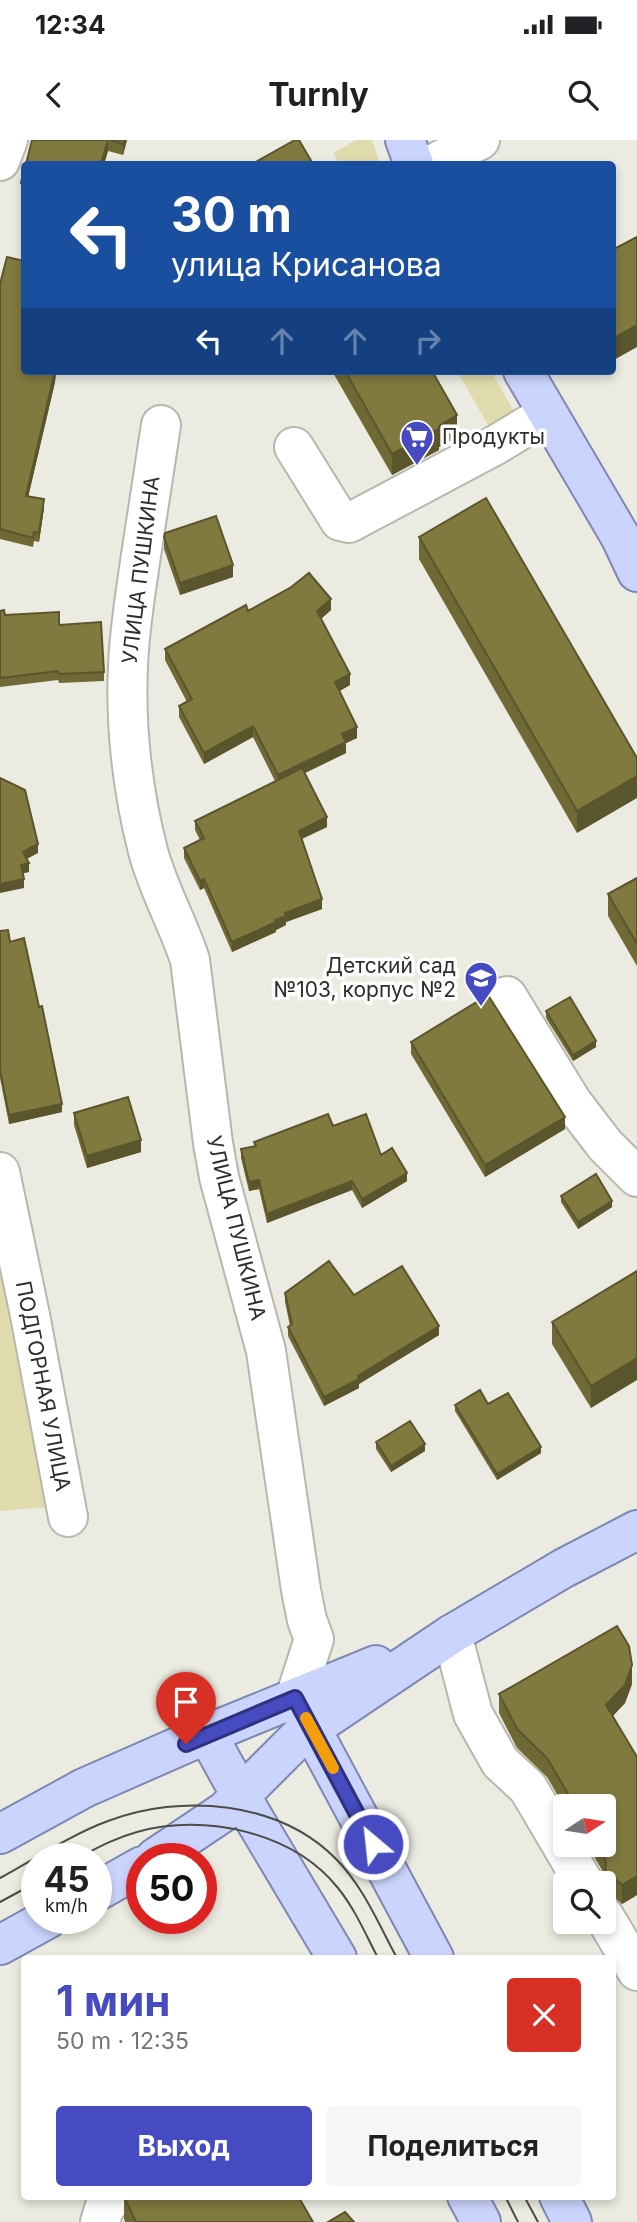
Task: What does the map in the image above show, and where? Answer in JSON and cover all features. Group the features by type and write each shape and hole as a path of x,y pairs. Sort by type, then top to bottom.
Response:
{"main road":[{"path":"405,140 413,161"},
{"path":"525,375 547,414 628,531 637,572"},
{"path":"14,1827 84,1788 207,1734 303,1713 452,1634 564,1568 637,1530"},
{"path":"179,1843 225,1811 300,1736 303,1713"},
{"path":"303,1713 432,1955"},
{"path":"207,1734 335,1955"},
{"path":"0,1945 21,1933"},
{"path":"469,2200 481,2222"},
{"path":"561,2200 572,2222"}],"street":[{"path":"0,162 8,140"},
{"path":"439,161 480,140"},
{"path":"294,447 340,521 349,523 482,453 547,414"},
{"name":"УЛИЦА ПУШКИНА","path":"161,425 132,615 127,668 132,755 148,852 190,960 219,1177 266,1351 301,1590 314,1639 303,1713"},
{"path":"507,996 572,1102 605,1145 637,1177"},
{"name":"ПОДГОРНАЯ УЛИЦА","path":"0,1172 68,1517"},
{"path":"452,1634 473,1714 500,1762 528,1788 577,1871"},
{"path":"615,1934 637,1971"},
{"path":"100,2222 104,2209 111,2200"}],"shaded area":[{"path":"356,140 372,140 379,161 337,161 333,153"},
{"path":"459,375 493,375 517,417 492,432"},
{"path":"0,1265 47,1507 0,1511"}],"building":[{"path":"32,140 108,140 102,161 27,161"},
{"path":"299,140 311,161 257,161"},
{"path":"637,237 637,325 616,337 616,248"},
{"path":"7,257 21,260 21,375 54,375 26,496 44,499 39,533 34,532 33,538 0,529 0,284"},
{"path":"347,375 434,375 457,415 439,426 439,429 392,454"},
{"path":"486,498 637,758 637,776 577,811 419,537"},
{"path":"216,516 233,565 180,583 164,537 165,533"},
{"path":"309,573 331,599 317,611 350,674 335,682 357,727 342,734 346,742 278,775 253,726 204,753 179,706 192,699 165,649 246,605 248,611 290,588"},
{"path":"4,610 5,615 59,612 59,625 101,622 104,672 59,674 58,671 0,678 0,611"},
{"path":"302,768 327,817 299,831 322,899 285,913 286,916 275,920 276,922 232,942 204,879 200,881 184,848 204,838 195,821"},
{"path":"0,778 25,790 38,844 23,852 29,863 21,865 24,879 0,884"},
{"path":"637,878 637,944 608,894"},
{"path":"8,930 10,942 24,938 39,1007 42,1006 62,1104 9,1115 0,1070 0,931"},
{"path":"488,995 565,1117 485,1165 411,1042"},
{"path":"570,997 596,1041 573,1055 546,1011"},
{"path":"128,1097 141,1140 87,1156 74,1113"},
{"path":"328,1114 333,1126 366,1114 381,1155 392,1148 407,1173 362,1199 352,1181 267,1214 259,1180 249,1182 241,1149 256,1146 254,1142"},
{"path":"596,1174 612,1201 578,1222 561,1196"},
{"path":"329,1261 354,1295 402,1266 439,1326 358,1376 359,1379 324,1397 288,1327 292,1324 285,1293"},
{"path":"637,1271 637,1358 591,1386 552,1322"},
{"path":"480,1390 488,1404 508,1393 541,1447 497,1474 455,1405"},
{"path":"410,1421 425,1444 391,1466 376,1442"},
{"path":"617,1626 629,1646 632,1665 625,1685 606,1705 637,1757 637,1876 622,1885 616,1880 616,1871 605,1871 604,1857 616,1857 616,1794 568,1794 547,1758 517,1729 499,1694"},
{"path":"125,2200 300,2200 313,2222 136,2222"},
{"path":"345,2212 354,2222 328,2222"}],"tram line":[{"path":"0,1878 80,1833 136,1812 197,1805 228,1808 258,1814 287,1825 313,1840 336,1859 362,1893 395,1955"},
{"path":"108,1843 137,1832 191,1825 246,1832 273,1841 297,1853 319,1869 338,1888 355,1913 376,1955"},
{"path":"0,1902 21,1891"},
{"path":"507,2200 518,2222"},
{"path":"526,2200 538,2222"}],"slow traffic":[{"path":"306,1718 333,1768"}],"place":[{"name":"Прoдукты","path":"417,467"},
{"name":"Детский сад №103, корпус №2","path":"481,1008"}],"route":[{"path":"186,1744 295,1698 373,1844"}]}
